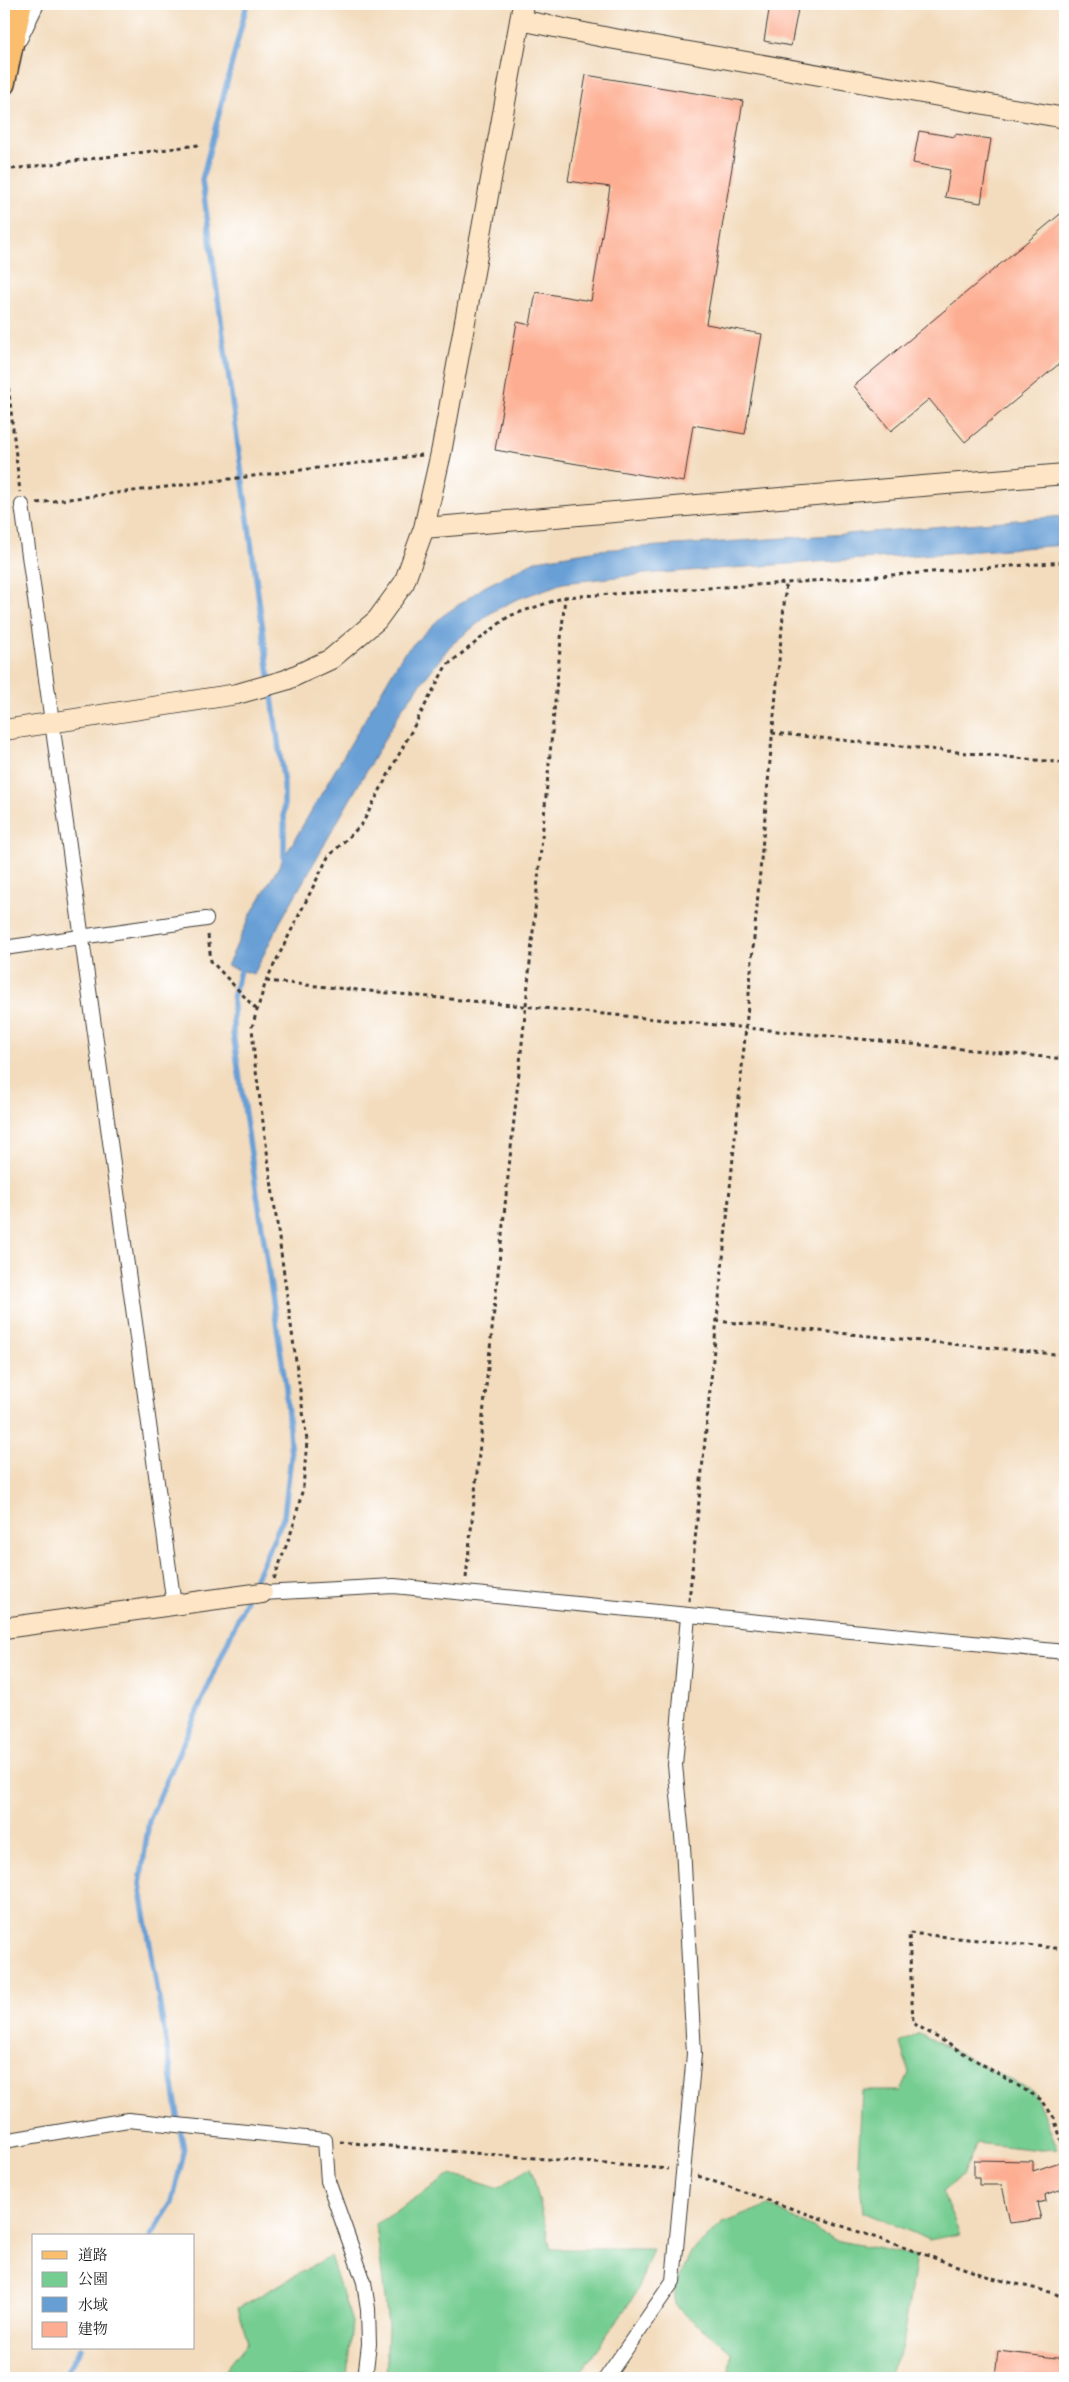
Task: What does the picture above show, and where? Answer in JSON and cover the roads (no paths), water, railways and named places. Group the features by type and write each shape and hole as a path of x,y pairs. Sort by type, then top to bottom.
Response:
{"main road":[{"path":"6,75 21,4"}],"street":[{"path":"6,75 37,4"},
{"path":"4,730 237,694 286,680 331,659 377,620 404,583 424,528 441,453 521,12 609,38 1065,118"},
{"path":"424,528 1065,474"},
{"path":"22,505 174,1605"},
{"path":"4,948 206,919"},
{"path":"4,1628 265,1592 394,1586 1065,1652"},
{"path":"606,2378 673,2281 694,2054 683,1846 675,1765 688,1616"},
{"path":"4,2141 128,2120 325,2140 328,2182 364,2282 368,2309 369,2344 365,2378"}],"water":[{"path":"1065,516 1065,545 644,574 563,583 515,600 492,612 450,646 403,707 280,922 254,974 227,966 251,914 403,654 441,617 484,587 537,560 598,550 847,534"}],"waterway":[{"path":"247,4 202,180 284,785 284,866"},
{"path":"242,963 233,998 233,1033 286,1388 291,1457 284,1516 251,1589"},
{"path":"152,2234 172,2202 184,2152 140,1884 149,1821 246,1600"},
{"path":"63,2378 80,2350"}]}
